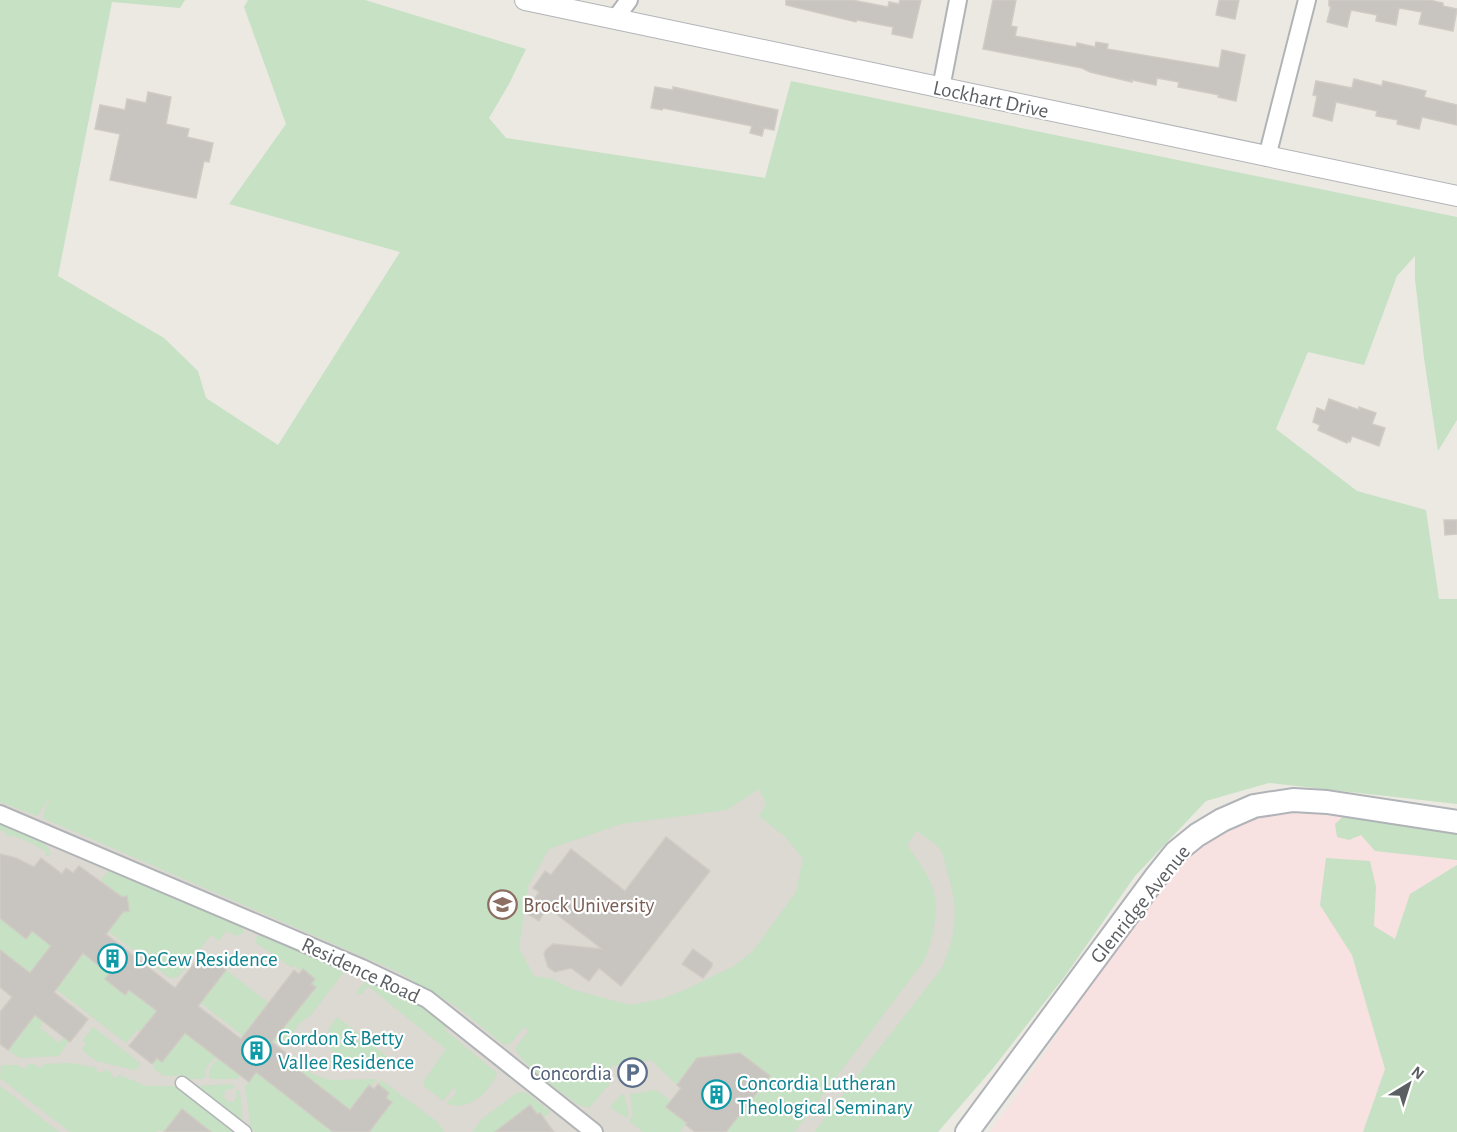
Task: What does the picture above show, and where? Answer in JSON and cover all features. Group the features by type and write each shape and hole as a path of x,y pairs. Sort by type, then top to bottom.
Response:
{"main road":[{"name":"Glenridge Avenue","path":"967,1132 1155,878 1176,852 1197,835 1222,820 1254,806 1293,800 1327,802 1457,822"}],"street":[{"name":"Lockhart Drive","path":"525,0 1457,196"},
{"path":"615,19 629,0"},
{"path":"941,88 958,0"},
{"path":"1267,157 1306,0"},
{"name":"Residence Road","path":"0,814 362,968 427,999 594,1132"},
{"path":"182,1083 244,1132"}],"shaded area":[{"name":"Brock University","path":"770,765 946,833 1055,971 932,1132 0,1132 0,786"},
{"path":"1289,811 1313,811 1457,836 1457,1067 1428,1132 990,1132 1099,971 1176,866 1233,826 1259,817"}],"green space":[{"path":"0,0 185,0 180,8 112,2 58,276 164,338 198,371 206,398 278,445 400,252 229,204 286,124 244,7 248,0 365,0 526,49 489,118 506,138 765,178 791,81 1457,217 1457,420 1438,451 1424,358 1415,279 1415,256 1397,276 1364,365 1308,352 1276,429 1357,491 1426,510 1439,599 1457,599 1457,804 1269,783 1206,801 1135,876 1065,976 994,1067 938,1132 814,1132 942,968 947,955 955,920 951,885 941,851 917,831 907,845 928,877 936,906 930,945 924,961 815,1105 810,1107 812,1110 794,1132 727,1132 726,1128 731,1126 770,1076 741,1053 697,1058 677,1085 651,1060 611,1066 613,1080 590,1107 580,1106 544,1079 519,1055 515,1048 529,1031 524,1027 511,1043 504,1045 457,1007 396,971 43,818 49,799 37,816 0,802","holes":["759,789 766,805 759,816 784,836 803,858 796,892 753,951 734,966 661,999 630,1005 574,990 552,979 534,976 519,948 528,886 549,849 621,824 727,810"]},
{"path":"1346,814 1457,829 1457,860 1375,851 1361,835 1349,840 1337,837 1335,824"},
{"path":"0,821 19,828 39,840 48,848 50,857 45,855 46,852 27,841 5,835 5,831 0,831"},
{"path":"1326,858 1370,861 1376,887 1374,926 1395,939 1410,894 1457,865 1457,1132 1363,1132 1385,1069 1352,955 1320,905"},
{"path":"111,868 241,925 244,932 237,936 226,931 219,941 211,935 178,977 170,978 108,931 123,912 129,911 127,896 122,897 101,880"},
{"path":"0,911 13,917 8,924 26,939 32,931 51,946 36,982 27,971 0,950"},
{"path":"262,934 337,964 344,972 311,1015 300,1023 286,1043 272,1042 315,987 311,984 315,979 303,969 301,971 294,965 292,968 256,943 256,937"},
{"path":"83,954 109,974 125,994 129,990 158,1012 140,1032 137,1030 126,1043 56,989"},
{"path":"226,970 269,1003 243,1036 201,1003"},
{"path":"369,979 415,1002 449,1023 494,1061 495,1065 447,1026 445,1030 497,1073 489,1087 477,1099 470,1103 454,1105 446,1103 455,1095 456,1090 453,1088 443,1101 424,1086 424,1081 446,1049 368,986 362,994 358,994 357,990"},
{"path":"34,1014 44,1021 40,1028 59,1043 64,1037 69,1041 59,1056 20,1058 8,1050"},
{"path":"337,1017 362,1036 327,1042 329,1028"},
{"path":"93,1027 141,1064 135,1070 96,1061 82,1050 86,1043 83,1040"},
{"path":"178,1027 216,1056 205,1069 206,1077 202,1077 203,1079 164,1076 153,1068 155,1065 153,1063 157,1058 162,1061 178,1042"},
{"path":"365,1039 394,1062 377,1057 342,1056 332,1051 328,1045"},
{"path":"291,1057 312,1074 330,1080 377,1079 350,1110 287,1061"},
{"path":"218,1058 240,1075 237,1079 209,1079 209,1070"},
{"path":"70,1063 97,1068 96,1071 103,1073 104,1070 111,1072 111,1076 117,1078 119,1075 146,1086 174,1086 233,1132 211,1132 182,1109 166,1132 158,1130 156,1132 70,1132 0,1078 1,1065 20,1065 20,1068 28,1068 28,1064 43,1067 44,1064"},
{"path":"256,1072 333,1132 255,1132 251,1128 245,1087"},
{"path":"381,1080 436,1121 445,1132 369,1132 389,1093 378,1084"},
{"path":"231,1084 235,1088 225,1090 224,1097 228,1102 233,1102 237,1097 237,1089 240,1092 243,1122 197,1086"},
{"path":"0,1086 59,1132 0,1132"},
{"path":"656,1090 671,1101 687,1123 680,1132 643,1132 629,1121 633,1116 630,1094"},
{"path":"518,1092 527,1093 551,1112 543,1118 530,1106 495,1132 472,1132 482,1119"},
{"path":"624,1094 629,1115 626,1118 610,1107"}],"building":[{"path":"786,0 852,0 888,7 889,2 899,4 900,0 921,0 912,38 892,34 893,27 857,20 856,22 786,5"},
{"path":"993,0 1016,0 1011,26 1017,27 1015,36 1076,47 1077,43 1095,47 1096,42 1108,44 1107,49 1219,68 1222,50 1245,55 1236,101 1218,97 1219,95 1178,87 1179,82 1157,78 1156,85 1132,80 1132,82 1082,68 983,49"},
{"path":"1219,0 1239,0 1235,19 1216,15"},
{"path":"1329,0 1429,0 1457,9 1453,31 1419,24 1422,12 1399,8 1396,25 1376,21 1377,15 1351,10 1347,27 1327,22 1331,6 1329,6"},
{"path":"1354,79 1382,86 1383,81 1426,91 1424,97 1457,105 1457,125 1422,117 1419,129 1397,124 1398,120 1376,116 1377,111 1336,102 1332,121 1313,116 1317,96 1313,95 1316,81 1352,88"},
{"path":"655,87 673,90 673,87 778,110 774,130 764,128 762,136 750,133 752,126 663,108 662,110 651,108"},
{"path":"148,92 171,97 166,124 189,129 187,137 213,143 209,162 204,161 196,198 110,180 120,134 95,129 100,105 125,110 127,99 146,103"},
{"path":"1329,399 1359,410 1359,407 1376,413 1372,424 1385,428 1379,446 1352,436 1350,442 1347,443 1318,430 1320,425 1313,422 1317,408 1325,411"},
{"path":"1444,520 1457,520 1457,534 1445,535"},
{"path":"666,837 710,871 621,986 599,968 589,981 571,968 555,972 548,967 544,954 553,944 602,949 547,907 539,921 526,913 539,892 533,888 545,871 551,875 571,849 625,891"},
{"name":"DeCew Residence","path":"0,854 16,858 34,867 41,858 62,874 66,868 73,873 79,866 122,897 127,896 129,911 123,912 106,934 175,988 203,952 226,970 198,1006 241,1039 294,970 299,974 303,969 315,979 311,984 316,987 272,1042 291,1057 287,1061 350,1110 369,1085 374,1089 378,1084 389,1093 386,1098 392,1102 369,1132 333,1132 256,1072 249,1082 185,1033 162,1062 157,1058 152,1064 129,1046 157,1011 129,990 125,995 105,979 109,974 83,953 54,992 88,1019 83,1026 70,1042 35,1015 8,1050 0,1044 0,1012 12,997 0,987 0,950 30,973 51,946 32,931 26,939 0,918"},
{"path":"693,949 712,963 703,978 682,964"},
{"name":"Concordia Lutheran Theological Seminary","path":"740,1053 770,1076 726,1132 695,1132 666,1107 681,1088 677,1085 697,1058"},
{"path":"530,1105 537,1114 540,1113 554,1132 495,1132"},
{"path":"182,1109 211,1132 164,1132"}],"place":[{"name":"Brock University","path":"502,905"},
{"name":"DeCew Residence","path":"113,959"},
{"name":"Gordon & Betty Vallee Residence","path":"257,1050"},
{"name":"Concordia","path":"633,1073"},
{"name":"Concordia Lutheran Theological Seminary","path":"716,1095"}]}
